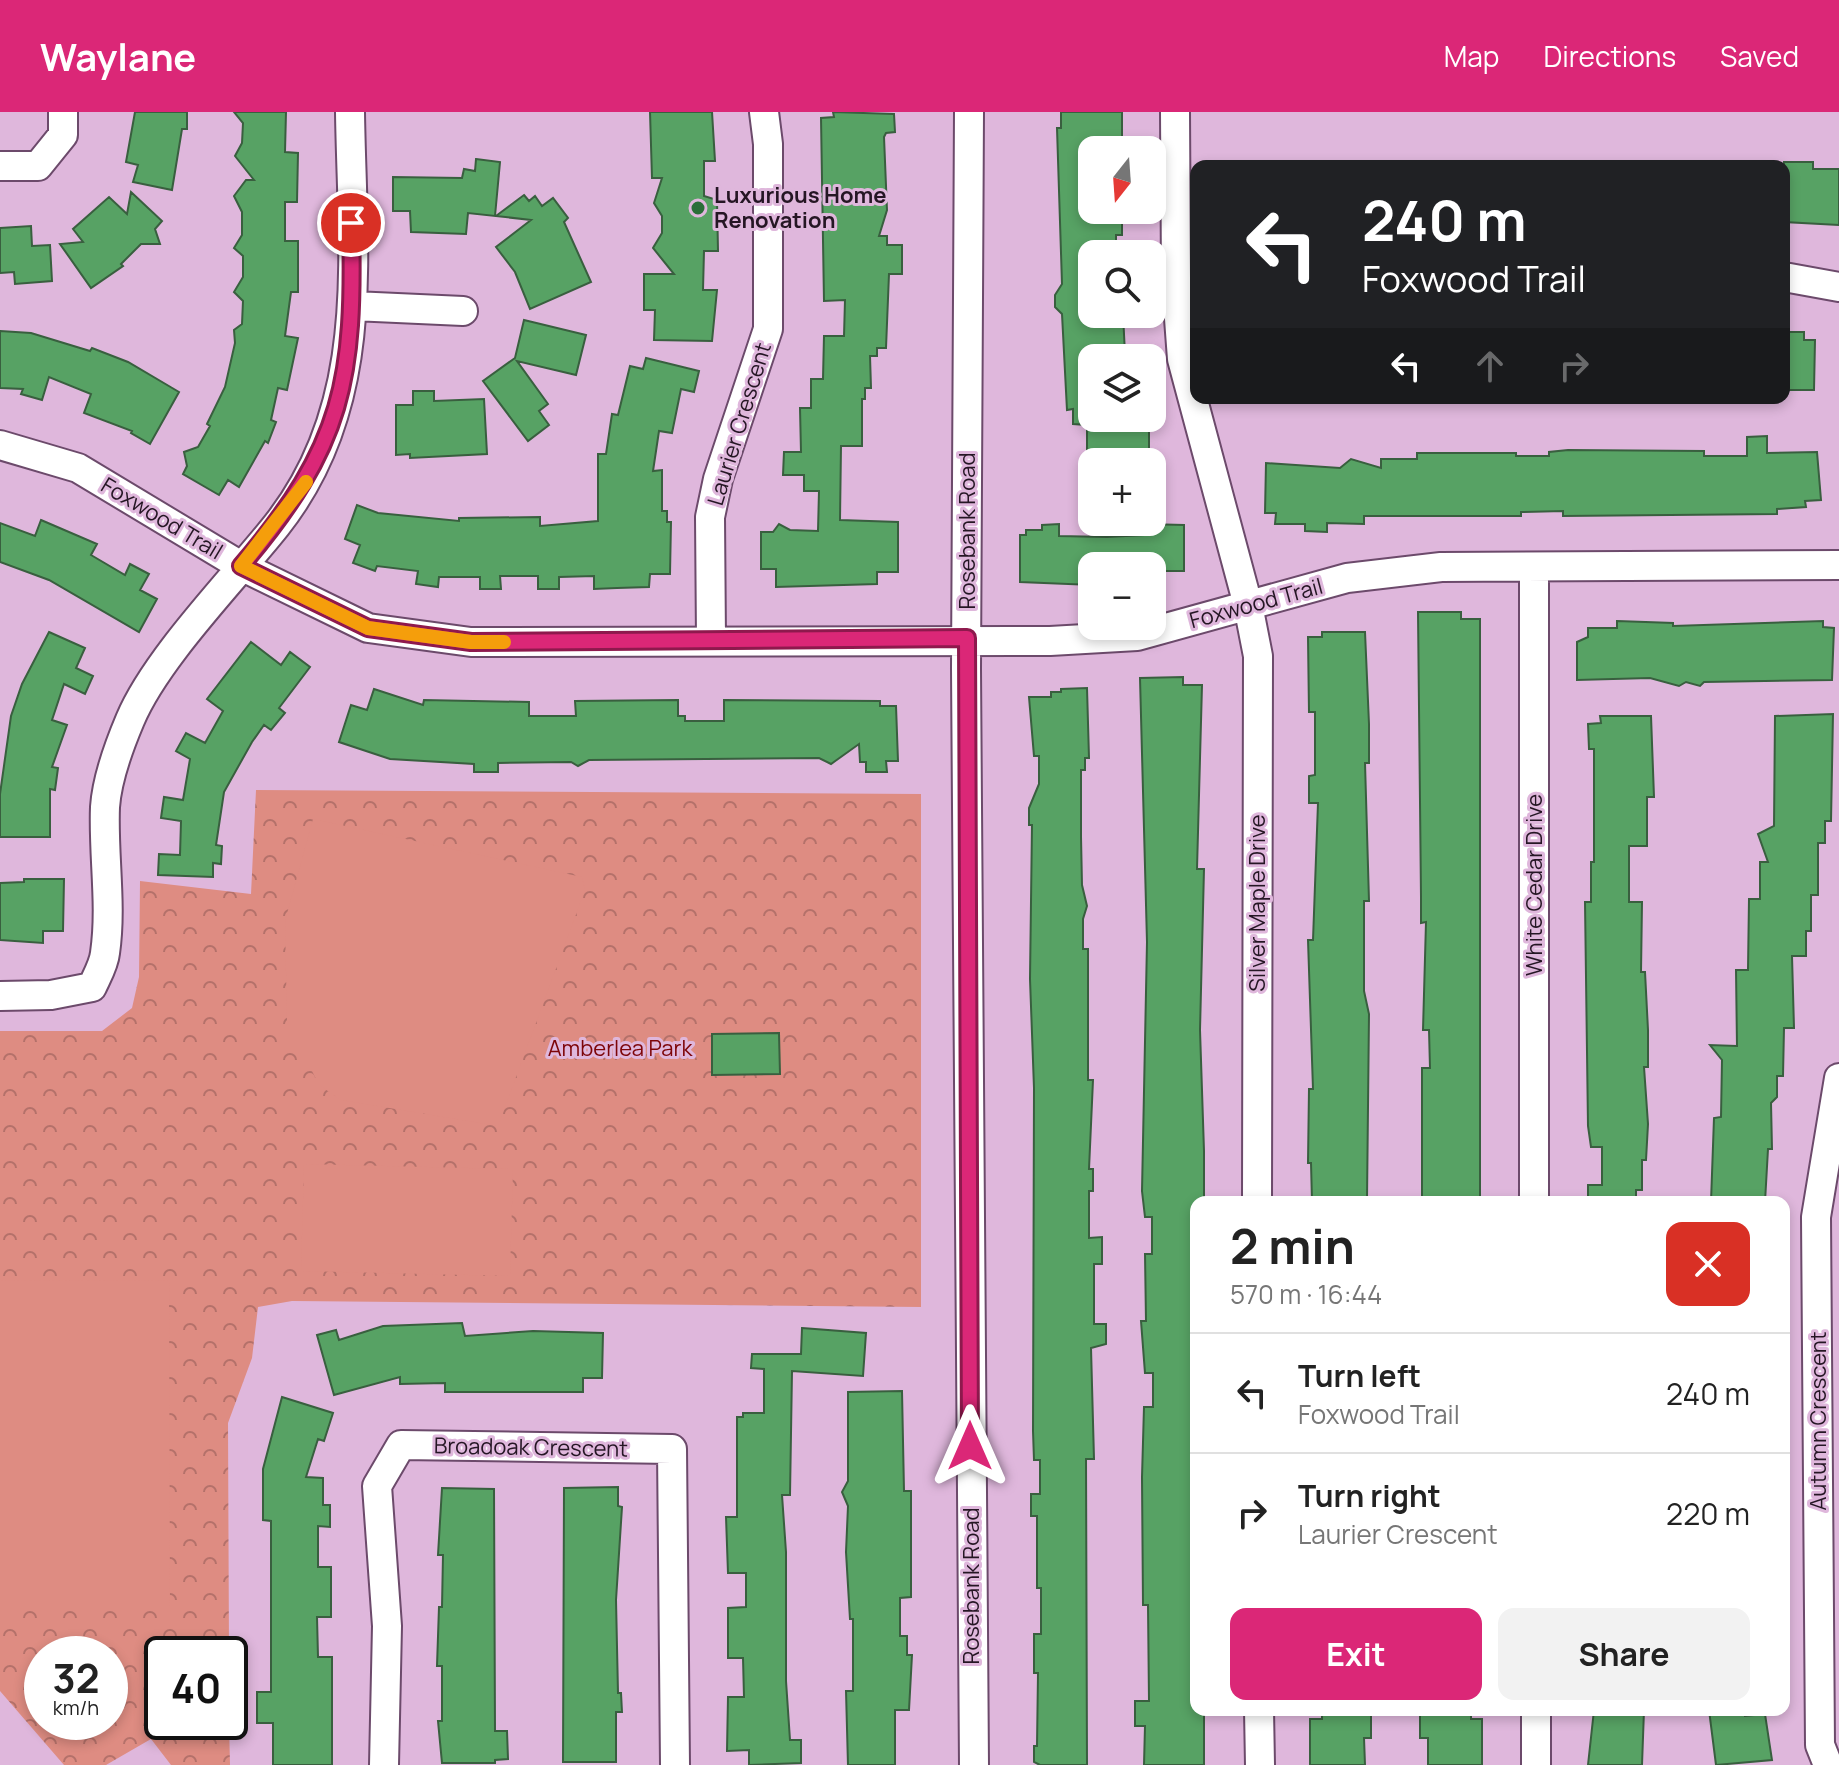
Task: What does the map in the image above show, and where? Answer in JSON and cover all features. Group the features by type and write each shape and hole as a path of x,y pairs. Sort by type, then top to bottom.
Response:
{"street":[{"path":"0,166 38,166 63,135 63,112"},
{"path":"0,996 51,995 92,987 105,955 105,803 131,716 164,664 304,486 327,441 345,380 353,306 350,112"},
{"name":"Laurier Crescent","path":"711,640 710,517 718,479 768,329 768,144 764,112"},
{"name":"Rosebank Road","path":"969,112 967,638 974,1765"},
{"path":"1175,112 1186,278 1182,359 1190,389"},
{"path":"1790,278 1839,287"},
{"path":"353,306 463,311"},
{"path":"1194,404 1248,605"},
{"name":"Foxwood Trail","path":"0,445 78,468 241,566 368,628 471,642 967,638 1050,641 1137,636 1347,578 1441,567 1839,565"},
{"name":"White Cedar Drive","path":"1534,568 1534,1196"},
{"name":"Silver Maple Drive","path":"1248,605 1258,656 1257,1196"},
{"name":"Autumn Crescent","path":"1828,1765 1820,1745 1816,1217 1839,1078"},
{"name":"Broadoak Crescent","path":"384,1765 387,1626 377,1486 401,1445 672,1449 675,1765"},
{"path":"1259,1716 1260,1765"},
{"path":"1536,1716 1536,1765"}],"green space":[{"name":"Amberlea Park","path":"256,790 921,794 921,1307 292,1301 258,1307 252,1358 228,1423 229,1636 144,1636 144,1740 149,1740 106,1765 64,1765 42,1740 128,1740 128,1636 24,1636 24,1719 0,1691 0,1031 102,1031 132,1008 139,977 140,881 251,894"},
{"path":"313,819 582,877 585,890 498,1126 341,1100 319,1085 287,1021 285,921"},
{"path":"304,1164 513,1169 510,1276 301,1271"},
{"path":"169,1280 170,1607 0,1607 0,1281"},
{"name":"Amberlea Park","path":"152,1740 229,1740 230,1765 171,1765"}],"building":[{"path":"135,112 187,112 187,129 182,129 172,190 133,182 138,165 126,162"},
{"path":"234,112 286,112 285,152 298,153 297,202 285,202 285,241 298,241 298,292 291,292 285,336 298,338 287,390 278,388 271,420 276,422 268,443 265,441 239,487 228,480 219,495 183,474 187,466 184,452 198,447 210,426 207,424 225,387 235,343 234,330 242,324 243,301 234,292 243,277 243,256 234,248 242,235 242,212 234,196 246,180 254,180 235,156 242,143 243,123"},
{"path":"650,112 712,112 715,161 704,161 704,196 717,200 718,251 704,251 703,290 717,290 712,341 654,340 655,310 644,310 644,274 674,274 653,248 662,233 662,216 654,203 662,178 652,178"},
{"path":"833,112 894,114 895,132 886,133 884,137 887,210 879,236 887,236 887,245 902,245 902,274 889,274 886,348 877,348 877,356 870,356 871,388 865,388 865,399 862,399 862,446 841,446 840,520 898,522 898,572 877,572 877,584 776,587 776,569 761,569 761,532 773,532 779,524 790,530 818,531 819,491 804,491 804,475 783,475 784,452 801,452 800,408 811,408 811,379 823,379 824,336 844,336 845,300 824,301 821,118 834,117"},
{"path":"1061,112 1122,112 1122,136 1078,136 1078,224 1122,224 1122,235 1116,235 1116,240 1078,240 1078,328 1124,328 1124,344 1078,344 1078,424 1073,424 1073,409 1067,410 1062,314 1055,307 1055,295 1062,284 1057,128 1061,128"},
{"path":"476,159 500,162 495,216 468,213 466,234 411,232 410,211 393,211 393,177 462,178 464,169 475,171"},
{"path":"1790,162 1813,162 1813,169 1839,169 1839,225 1790,222"},
{"path":"131,192 162,221 155,229 160,244 141,244 121,264 123,266 91,288 60,244 83,242 73,229 109,197 127,214"},
{"path":"524,195 529,201 535,196 542,206 553,198 568,218 564,222 591,282 530,309 515,272 496,247 531,220 496,216"},
{"path":"31,226 32,246 50,245 52,281 15,284 14,272 0,273 0,228"},
{"path":"524,320 586,335 576,375 517,361 548,404 539,411 549,425 528,441 483,381 515,358"},
{"path":"0,331 31,333 90,351 92,348 128,362 179,392 150,444 132,431 84,413 91,394 49,377 42,400 21,394 23,389 0,388"},
{"path":"1790,332 1804,332 1804,340 1815,340 1814,390 1790,390"},
{"path":"646,358 699,371 694,392 681,389 672,433 659,431 653,471 662,470 662,511 667,511 667,522 671,522 670,574 650,574 649,587 594,589 594,576 559,577 559,589 538,589 538,576 500,576 501,589 480,589 480,577 439,577 438,587 416,584 418,571 377,566 375,571 353,563 360,545 345,539 357,505 378,513 459,521 459,518 540,517 540,526 598,521 598,454 606,454 612,414 618,415 630,366 643,369"},
{"path":"413,391 434,391 434,401 484,399 487,454 410,458 410,454 396,455 396,405 413,405"},
{"path":"1087,432 1149,432 1149,448 1087,448"},
{"path":"1767,436 1767,453 1817,452 1821,500 1805,501 1806,507 1777,509 1777,514 1563,516 1563,511 1521,512 1521,516 1364,516 1364,524 1327,523 1327,532 1305,531 1305,524 1275,524 1276,513 1265,513 1266,463 1340,468 1351,459 1381,468 1381,459 1417,459 1417,453 1549,456 1549,452 1568,450 1704,451 1704,456 1747,456 1747,437"},
{"path":"41,520 97,544 91,555 125,575 130,564 149,574 140,590 157,599 139,632 49,580 0,562 0,523 35,536"},
{"path":"1059,524 1059,536 1107,537 1166,536 1166,525 1184,525 1184,571 1166,571 1166,552 1078,552 1078,584 1020,582 1020,535 1026,535 1026,530 1042,530 1042,525"},
{"path":"1418,612 1461,612 1461,619 1480,619 1480,1196 1422,1196 1422,1068 1430,1068 1429,1030 1423,1030 1426,922 1421,923"},
{"path":"1617,621 1673,623 1673,626 1823,621 1823,627 1834,628 1832,680 1704,682 1700,686 1686,682 1679,686 1650,678 1577,680 1577,642 1588,637 1588,628 1617,628"},
{"path":"49,632 85,648 76,668 93,676 85,694 64,684 52,720 67,725 52,767 58,768 55,790 50,789 50,837 0,837 0,794 11,716 22,684"},
{"path":"1322,632 1365,632 1369,724 1369,763 1365,763 1369,901 1364,901 1364,991 1369,1014 1367,1196 1312,1196 1311,1163 1308,1163 1309,1089 1313,1089 1308,940 1313,940 1318,803 1309,803 1309,776 1315,775 1315,712 1309,712 1308,637 1322,637"},
{"path":"251,642 281,665 290,652 310,667 279,708 285,713 271,730 264,725 224,792 216,845 222,846 221,864 213,863 213,877 158,875 159,854 180,855 181,821 161,818 164,797 183,800 190,759 176,751 186,733 205,743 223,711 207,699"},
{"path":"1183,677 1183,685 1202,685 1197,869 1204,869 1200,1030 1204,1196 1190,1196 1190,1716 1204,1716 1204,1765 1144,1765 1145,1726 1135,1726 1135,1701 1149,1701 1148,1605 1143,1605 1142,1477 1144,1407 1153,1407 1153,1373 1145,1373 1141,1321 1146,1321 1145,1254 1152,1254 1152,1217 1145,1217 1142,1191 1147,942 1140,678"},
{"path":"1087,688 1089,758 1085,758 1085,770 1081,770 1081,837 1082,885 1087,906 1083,919 1083,949 1088,949 1088,1080 1093,1080 1089,1169 1093,1169 1093,1191 1089,1191 1089,1238 1102,1237 1102,1264 1094,1264 1094,1324 1106,1324 1106,1344 1091,1348 1094,1459 1086,1459 1087,1765 1040,1765 1034,1762 1038,1673 1034,1673 1034,1634 1041,1634 1041,1588 1037,1588 1037,1516 1031,1516 1031,1494 1040,1494 1040,1460 1034,1460 1033,1431 1034,1088 1030,979 1032,825 1029,825 1029,808 1039,784 1039,756 1034,756 1029,697 1051,697 1051,692 1061,692 1061,689"},
{"path":"374,689 423,705 424,700 529,702 529,716 576,716 575,701 678,700 678,716 685,716 685,721 724,721 724,700 880,701 880,706 896,706 898,761 886,761 887,772 866,772 866,762 860,762 859,744 831,764 819,758 589,760 578,766 571,762 498,763 498,772 474,772 474,764 390,759 339,742 351,705 367,710"},
{"path":"1833,714 1831,821 1825,821 1825,843 1818,843 1818,895 1811,895 1811,931 1806,931 1806,956 1792,956 1794,1028 1784,1028 1783,1076 1777,1076 1777,1097 1771,1103 1772,1149 1768,1149 1765,1196 1711,1196 1714,1118 1721,1117 1722,1060 1710,1045 1737,1046 1736,970 1748,970 1749,899 1760,899 1760,862 1768,862 1758,834 1774,826 1775,716"},
{"path":"1600,716 1651,716 1654,797 1647,797 1647,846 1629,846 1629,902 1642,902 1641,972 1645,972 1648,1030 1648,1067 1644,1067 1648,1124 1646,1160 1642,1160 1642,1190 1636,1190 1636,1196 1588,1196 1588,1185 1602,1185 1602,1147 1591,1147 1588,1126 1585,902 1591,902 1591,862 1594,862 1594,749 1589,749 1588,724 1601,723"},
{"path":"24,879 64,879 63,931 43,931 43,943 0,940 0,883 24,882"},
{"path":"779,1033 780,1074 712,1075 712,1034"},
{"path":"462,1323 465,1336 533,1331 603,1333 602,1378 583,1378 583,1392 445,1392 445,1383 400,1384 400,1377 334,1395 317,1335 336,1330 339,1340 383,1326"},
{"path":"802,1328 866,1333 863,1376 792,1371 790,1495 782,1495 786,1552 786,1681 790,1740 801,1740 801,1763 749,1765 749,1750 727,1751 728,1697 744,1697 743,1658 728,1658 728,1608 746,1607 746,1573 728,1573 726,1517 737,1517 737,1417 743,1417 743,1413 764,1413 764,1369 751,1368 752,1354 801,1354"},
{"path":"902,1391 904,1491 911,1491 911,1597 900,1598 900,1636 907,1636 907,1655 912,1655 909,1710 895,1710 895,1765 848,1765 846,1691 853,1691 853,1619 850,1619 846,1552 848,1506 842,1492 848,1481 848,1392"},
{"path":"282,1397 333,1413 324,1441 318,1439 306,1477 323,1478 323,1505 330,1505 330,1527 318,1526 318,1567 331,1567 331,1617 317,1617 318,1657 332,1657 332,1765 273,1765 273,1723 257,1723 257,1692 271,1692 271,1521 263,1520 263,1469"},
{"path":"618,1487 618,1506 622,1507 616,1600 618,1693 621,1693 622,1712 616,1712 616,1762 563,1762 564,1488"},
{"path":"442,1488 494,1489 495,1731 507,1731 508,1759 495,1760 495,1763 442,1763 438,1721 442,1721 442,1666 437,1666 439,1607 442,1607 443,1555 438,1555"},
{"path":"1322,1716 1371,1716 1371,1738 1364,1738 1365,1765 1310,1765 1310,1719 1322,1719"},
{"path":"1420,1716 1471,1716 1471,1719 1482,1719 1482,1765 1428,1765 1428,1738 1420,1738"},
{"path":"1593,1716 1644,1716 1642,1765 1588,1765"},
{"path":"1710,1716 1765,1716 1772,1760 1716,1765"}],"slow traffic":[{"path":"306,482 277,524 241,566 368,628 471,642 504,642"}],"place":[{"name":"Luxurious Home Renovation","path":"698,208"}],"route":[{"path":"351,223 353,306 345,380 327,441 304,486 241,566 368,628 471,642 967,638 970,1446"}]}
